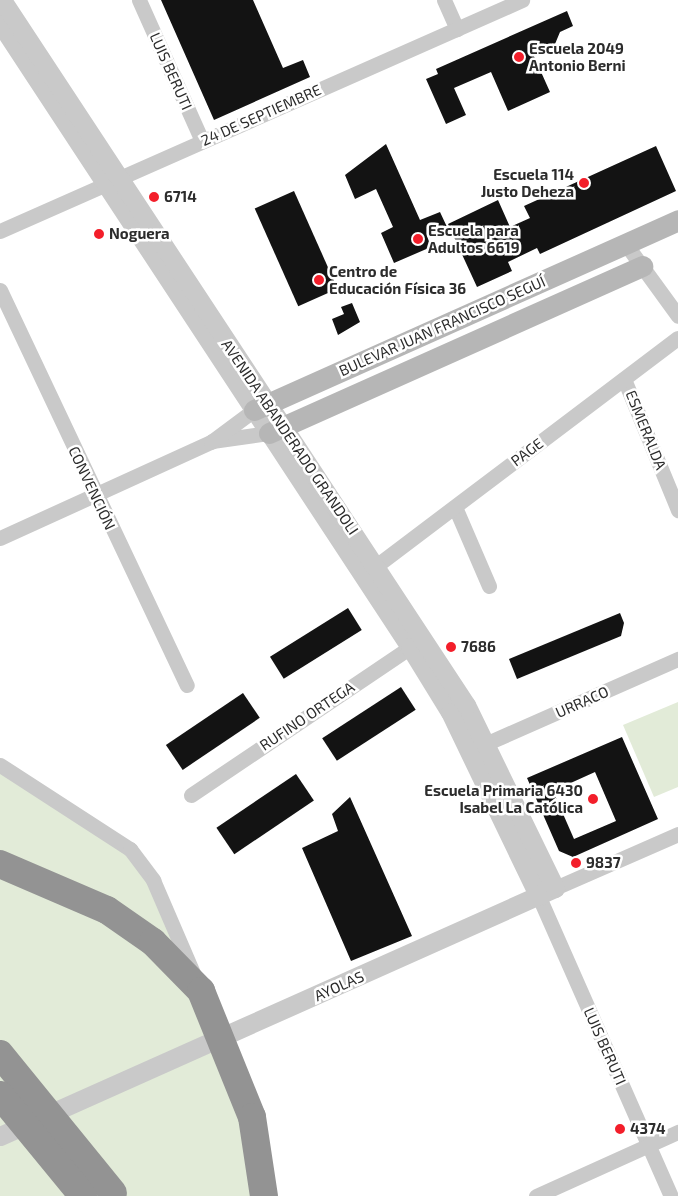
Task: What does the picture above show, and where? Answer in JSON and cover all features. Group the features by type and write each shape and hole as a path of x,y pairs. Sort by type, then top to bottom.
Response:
{"highway":[{"path":"0,864 107,910 153,942 201,991 223,1038 252,1117 264,1196"},
{"path":"0,1054 114,1195"},
{"path":"0,1095 82,1196"}],"main road":[{"name":"BULEVAR JUAN FRANCISCO SEGUÍ","path":"261,407 678,220"},
{"name":"BULEVAR JUAN FRANCISCO SEGUÍ","path":"276,430 642,266"}],"street":[{"name":"AVENIDA ABANDERADO GRANDOLI","path":"2,0 112,181"},
{"name":"LUIS BERUTI","path":"139,0 202,141"},
{"path":"444,0 457,29"},
{"name":"24 DE SEPTIEMBRE","path":"0,231 522,0"},
{"name":"AVENIDA ABANDERADO GRANDOLI","path":"0,23 112,181 417,642 466,705 485,744 547,892"},
{"path":"625,243 678,316"},
{"name":"CONVENCIÓN","path":"0,290 95,494 188,685"},
{"name":"PAGE","path":"376,566 678,338"},
{"name":"ESMERALDA","path":"624,379 678,510"},
{"name":"BULEVAR JUAN FRANCISCO SEGUÍ","path":"0,538 211,442 261,407"},
{"name":"AVENIDA ABANDERADO GRANDOLI","path":"276,430 376,566 417,642 450,712 547,892"},
{"name":"BULEVAR JUAN FRANCISCO SEGUÍ","path":"211,442 276,430"},
{"path":"455,507 489,586"},
{"name":"RUFINO ORTEGA","path":"191,796 417,642"},
{"name":"URRACO","path":"485,744 678,659"},
{"path":"0,765 130,850 154,880 201,991"},
{"name":"AYOLAS","path":"0,1136 678,834"},
{"name":"LUIS BERUTI","path":"547,892 648,1146 671,1196"},
{"path":"536,1196 678,1132"}],"green space":[{"path":"678,702 678,787 654,797 623,725"},
{"path":"0,765 130,849 180,942 264,1196 0,1196"}],"building":[{"path":"161,0 253,0 283,68 303,60 310,77 214,120"},
{"path":"567,11 573,26 560,32 555,44 533,54 550,92 508,111 491,72 454,88 466,115 446,124 426,79 438,74 436,69"},
{"path":"386,144 420,220 440,212 447,227 427,236 431,247 394,263 381,233 393,227 376,189 355,199 345,175"},
{"path":"656,146 676,191 540,254 537,248 508,262 512,271 477,287 448,224 498,200 510,227 530,218 524,206"},
{"path":"294,191 338,289 298,306 255,208"},
{"path":"352,303 360,322 338,335 332,319 344,314 341,307"},
{"path":"348,608 362,630 284,679 270,657"},
{"path":"620,613 624,623 621,636 517,679 509,659"},
{"path":"401,687 416,710 337,761 322,738"},
{"path":"243,693 260,718 183,770 166,745"},
{"name":"Escuela Primaria 6430 Isabel La Católica","path":"622,737 658,819 573,857 559,851 527,778","holes":["595,772 616,821 574,839 553,791"]},
{"path":"296,774 314,801 234,854 216,828"},
{"path":"350,797 412,936 351,961 302,848 338,831 332,814"}],"place":[{"name":"Escuela 2049 Antonio Berni","path":"519,57"},
{"name":"Escuela 114 Justo Deheza","path":"584,183"},
{"name":"6714","path":"154,197"},
{"name":"Noguera","path":"99,234"},
{"name":"Escuela para Adultos 6619","path":"418,239"},
{"name":"Centro de Educación Física 36","path":"319,280"},
{"name":"7686","path":"451,647"},
{"name":"Escuela Primaria 6430 Isabel La Católica","path":"593,799"},
{"name":"9837","path":"576,863"},
{"name":"4374","path":"620,1129"}]}
